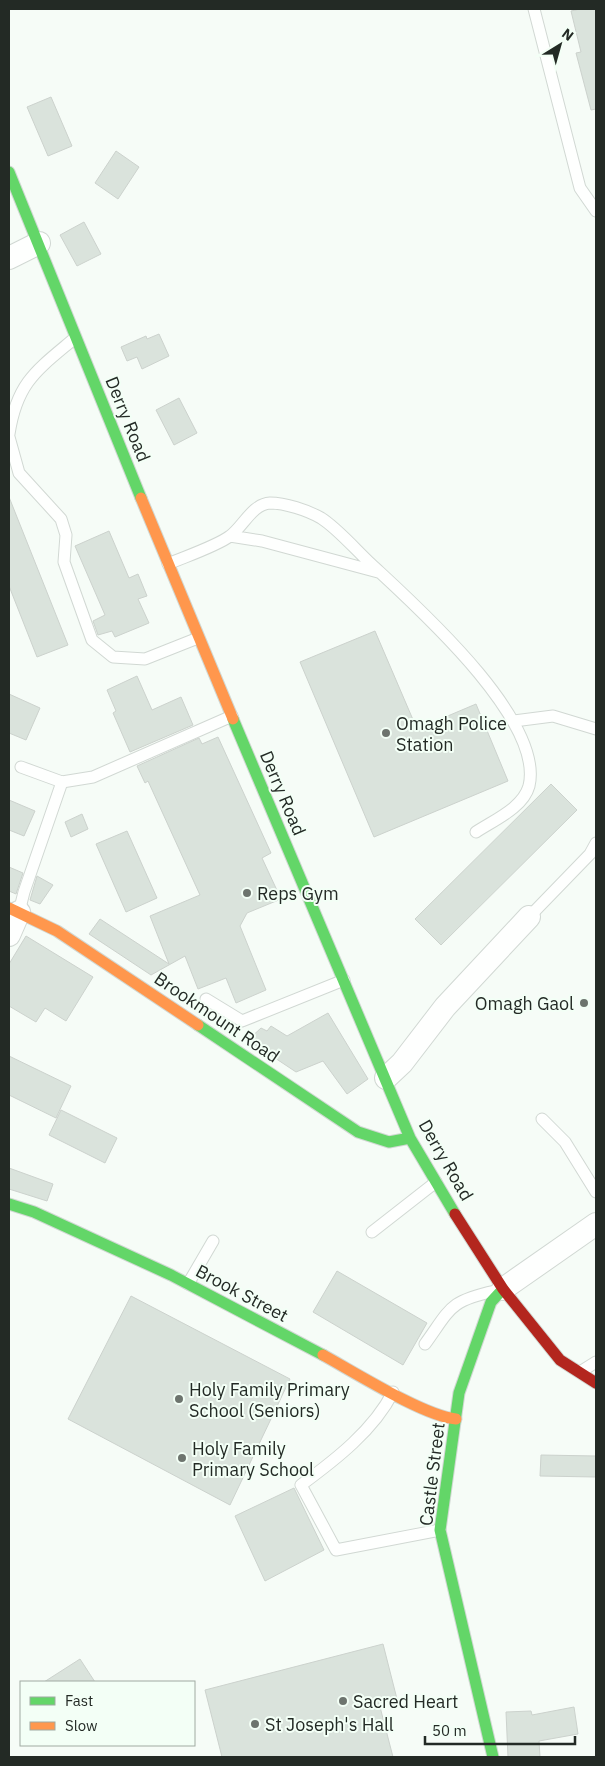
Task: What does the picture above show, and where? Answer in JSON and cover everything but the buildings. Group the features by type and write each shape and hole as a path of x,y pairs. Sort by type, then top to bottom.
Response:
{"street":[{"name":"Derry Road","path":"9,172 198,638 410,1138 503,1288 560,1360 596,1383"},
{"path":"9,258 39,243"},
{"path":"9,935 14,910"},
{"name":"Brookmount Road","path":"14,910 57,931 358,1132 389,1142 410,1138"},
{"path":"386,1078 402,1063 446,1007 529,917"},
{"name":"Brook Street","path":"9,1204 34,1212 188,1284 393,1392 445,1418 456,1419"},
{"path":"503,1288 596,1224"},
{"name":"Castle Street","path":"493,1757 440,1530 459,1393 491,1302 503,1288"}],"lane":[{"path":"534,9 580,188 596,211"},
{"path":"76,337 33,373 13,408 9,436 19,473 61,519 66,535 64,562 92,640 113,657 145,659 198,638"},
{"path":"168,564 230,536 253,511 267,503 284,504 321,518 406,595 496,693 514,721 526,748 530,772 529,785 524,798 476,832"},
{"path":"230,536 262,541 380,572"},
{"path":"354,566 355,549"},
{"path":"21,767 62,782 93,777 232,716"},
{"path":"514,721 554,716 596,729"},
{"path":"14,910 24,892 62,782"},
{"path":"529,917 590,854 596,843"},
{"path":"206,999 242,1021 344,980"},
{"path":"542,1119 565,1142 596,1192"},
{"path":"372,1232 436,1182"},
{"path":"188,1284 213,1241"},
{"path":"425,1344 452,1306 467,1297 503,1288"},
{"path":"578,1373 596,1362"},
{"path":"393,1392 385,1408 344,1450 301,1485 336,1550 440,1530"}],"traffic: fast":[{"path":"9,172 141,498"},
{"path":"233,719 410,1138 455,1214"},
{"path":"198,1025 358,1132 389,1142 410,1138"},
{"path":"9,1204 34,1212 171,1275 323,1355"},
{"path":"493,1757 440,1530 459,1393 491,1302 503,1289"}],"traffic: slow":[{"path":"141,498 233,719"},
{"path":"9,908 57,931 198,1025"},
{"path":"323,1355 408,1402 442,1416 456,1419"}],"traffic: jam":[{"path":"455,1214 503,1289 560,1360 596,1383"}],"place":[{"name":"Omagh Police Station","path":"386,733"},
{"name":"Reps Gym","path":"247,893"},
{"name":"Omagh Gaol","path":"584,1003"},
{"name":"Holy Family Primary School (Seniors)","path":"179,1399"},
{"name":"Holy Family Primary School","path":"182,1458"},
{"name":"Sacred Heart","path":"343,1701"},
{"name":"St Joseph's Hall","path":"255,1724"}]}
